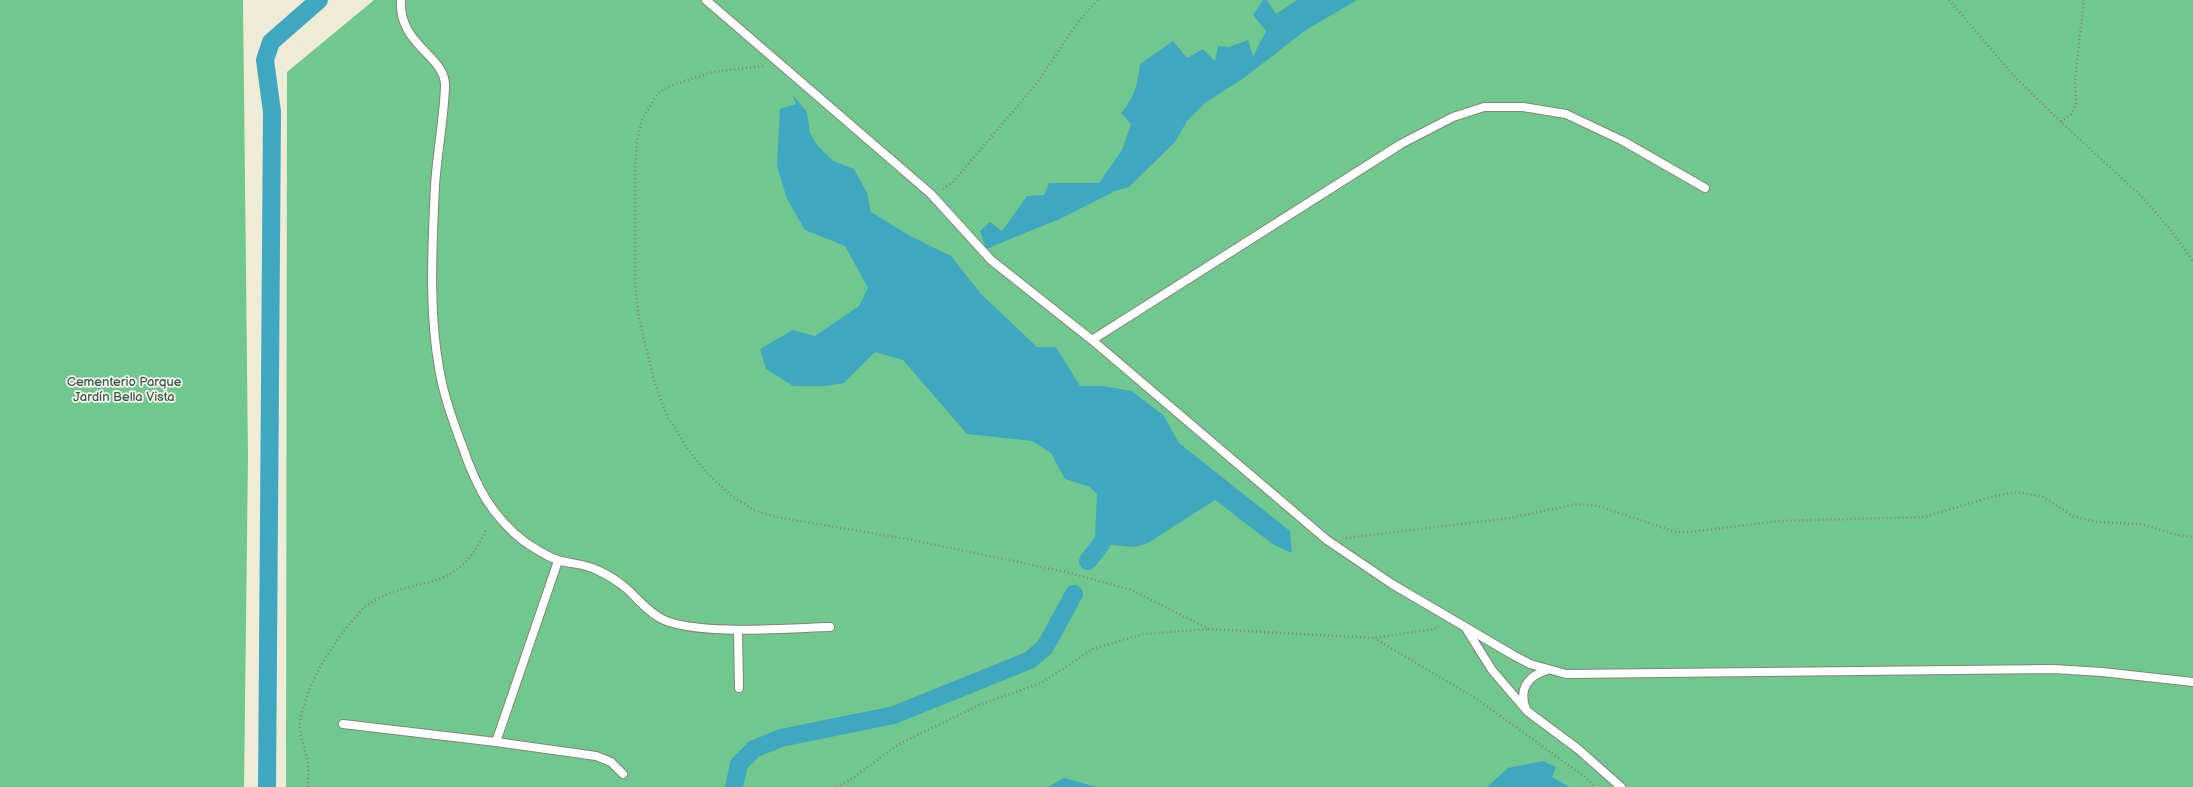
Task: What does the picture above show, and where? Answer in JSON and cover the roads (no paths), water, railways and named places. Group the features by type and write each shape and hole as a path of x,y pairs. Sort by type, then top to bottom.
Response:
{"lane":[{"path":"401,0 401,15 407,32 437,65 443,75 445,83 435,186 432,280 436,348 442,382 454,423 475,482 491,508 524,541 558,561 592,567 610,576 625,587 647,609 661,619 674,624 738,630 830,627"},
{"path":"706,0 931,194 991,260 1092,340 1327,540 1466,629 1530,664 1547,670 1566,674 2053,669 2102,672 2193,682"},
{"path":"1092,340 1401,144 1453,117 1484,107 1522,107 1566,114 1623,140 1705,188"},
{"path":"496,742 558,561"},
{"path":"1466,629 1492,670 1527,711 1584,753 1621,787"},
{"path":"738,630 739,688"},
{"path":"1527,711 1523,701 1523,690 1528,680 1536,673 1547,670"},
{"path":"343,724 496,742 596,756 610,762 623,774"}],"water":[{"path":"1263,0 1267,0 1276,14 1297,0 1357,0 1306,30 1244,78 1205,103 1187,121 1175,142 1129,187 1115,191 1062,218 986,249 980,231 990,222 1002,231 1027,196 1044,195 1049,183 1099,183 1122,150 1131,124 1121,113 1135,90 1140,64 1173,41 1187,58 1203,49 1215,61 1218,46 1229,47 1248,40 1253,56 1266,31 1253,15"},
{"path":"792,94 807,112 810,133 817,145 833,161 854,169 867,193 871,212 910,236 951,256 981,294 1037,347 1056,347 1080,386 1103,386 1132,391 1164,416 1179,443 1290,531 1292,553 1274,545 1215,500 1148,543 1135,547 1101,544 1095,537 1097,494 1090,487 1065,479 1051,453 1032,441 967,434 903,360 875,352 844,383 826,386 793,386 766,369 760,349 793,330 815,336 859,306 868,288 845,246 805,230 787,199 777,166 780,109 796,104"},
{"path":"1543,761 1556,767 1552,777 1570,787 1487,787 1508,768"},
{"path":"1064,778 1097,787 1048,787"}],"waterway":[{"path":"267,787 272,112 265,60 271,42 319,0"},
{"path":"1088,561 1101,544"},
{"path":"734,787 739,764 754,749 781,738 894,715 1030,660 1045,647 1074,594"}],"park label":[{"name":"Cementerio Parque Jardín Bella Vista","path":"124,390"}]}
